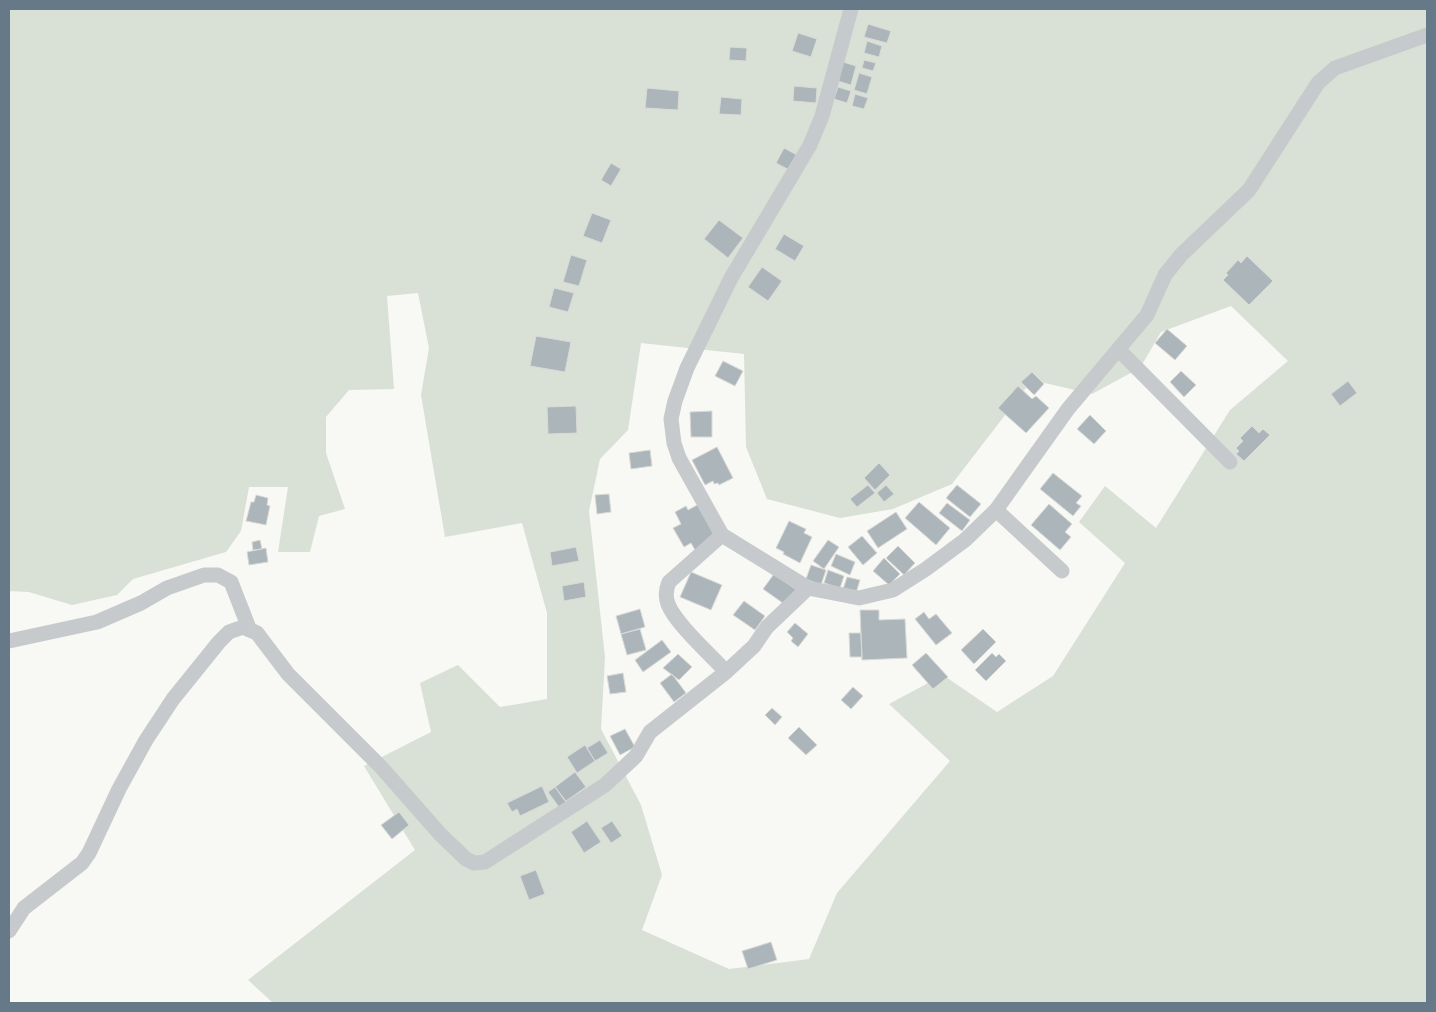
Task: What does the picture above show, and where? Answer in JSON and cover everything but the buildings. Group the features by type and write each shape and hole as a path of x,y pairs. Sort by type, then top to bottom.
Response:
{"street":[{"path":"851,9 822,116 810,145 730,278 686,368 672,410 672,429 679,458 722,535 808,588 859,598 893,590 964,540 996,510 1053,429 1147,315 1165,275 1181,255 1248,190 1318,83 1335,68 1427,35"},
{"path":"1118,350 1230,462"},
{"path":"996,510 1062,571"},
{"path":"722,535 669,582 666,592 668,605 679,621 726,672"},
{"path":"9,641 96,622 125,611 167,588 204,575 218,575 231,582 249,628"},
{"path":"9,931 24,908 39,894 72,872 89,853 119,789 146,740 199,665 229,632 236,628 249,628 257,633 288,674 380,767 440,834 466,859 474,862 485,862 495,858 605,785 636,756 650,732 726,672 754,646 767,627 808,588"}],"shaded area":[{"path":"9,9 1427,9 1427,1003 273,1003 248,980 415,850 364,766 431,732 420,683 458,665 500,707 547,699 547,613 522,523 445,537 421,395 429,348 418,293 387,296 394,389 349,390 326,417 326,453 345,509 319,516 310,552 278,552 288,487 249,487 241,531 226,552 133,579 117,595 72,605 29,592 9,591","holes":["1231,306 1288,361 1230,410 1156,528 1105,486 1079,522 1125,563 1053,676 997,712 943,675 889,704 950,761 837,893 809,959 729,969 642,930 662,875 641,805 601,729 605,657 589,511 600,459 628,430 641,343 744,354 746,447 767,499 840,518 893,509 952,484 1032,380 1092,394 1140,368 1161,332"]}]}
